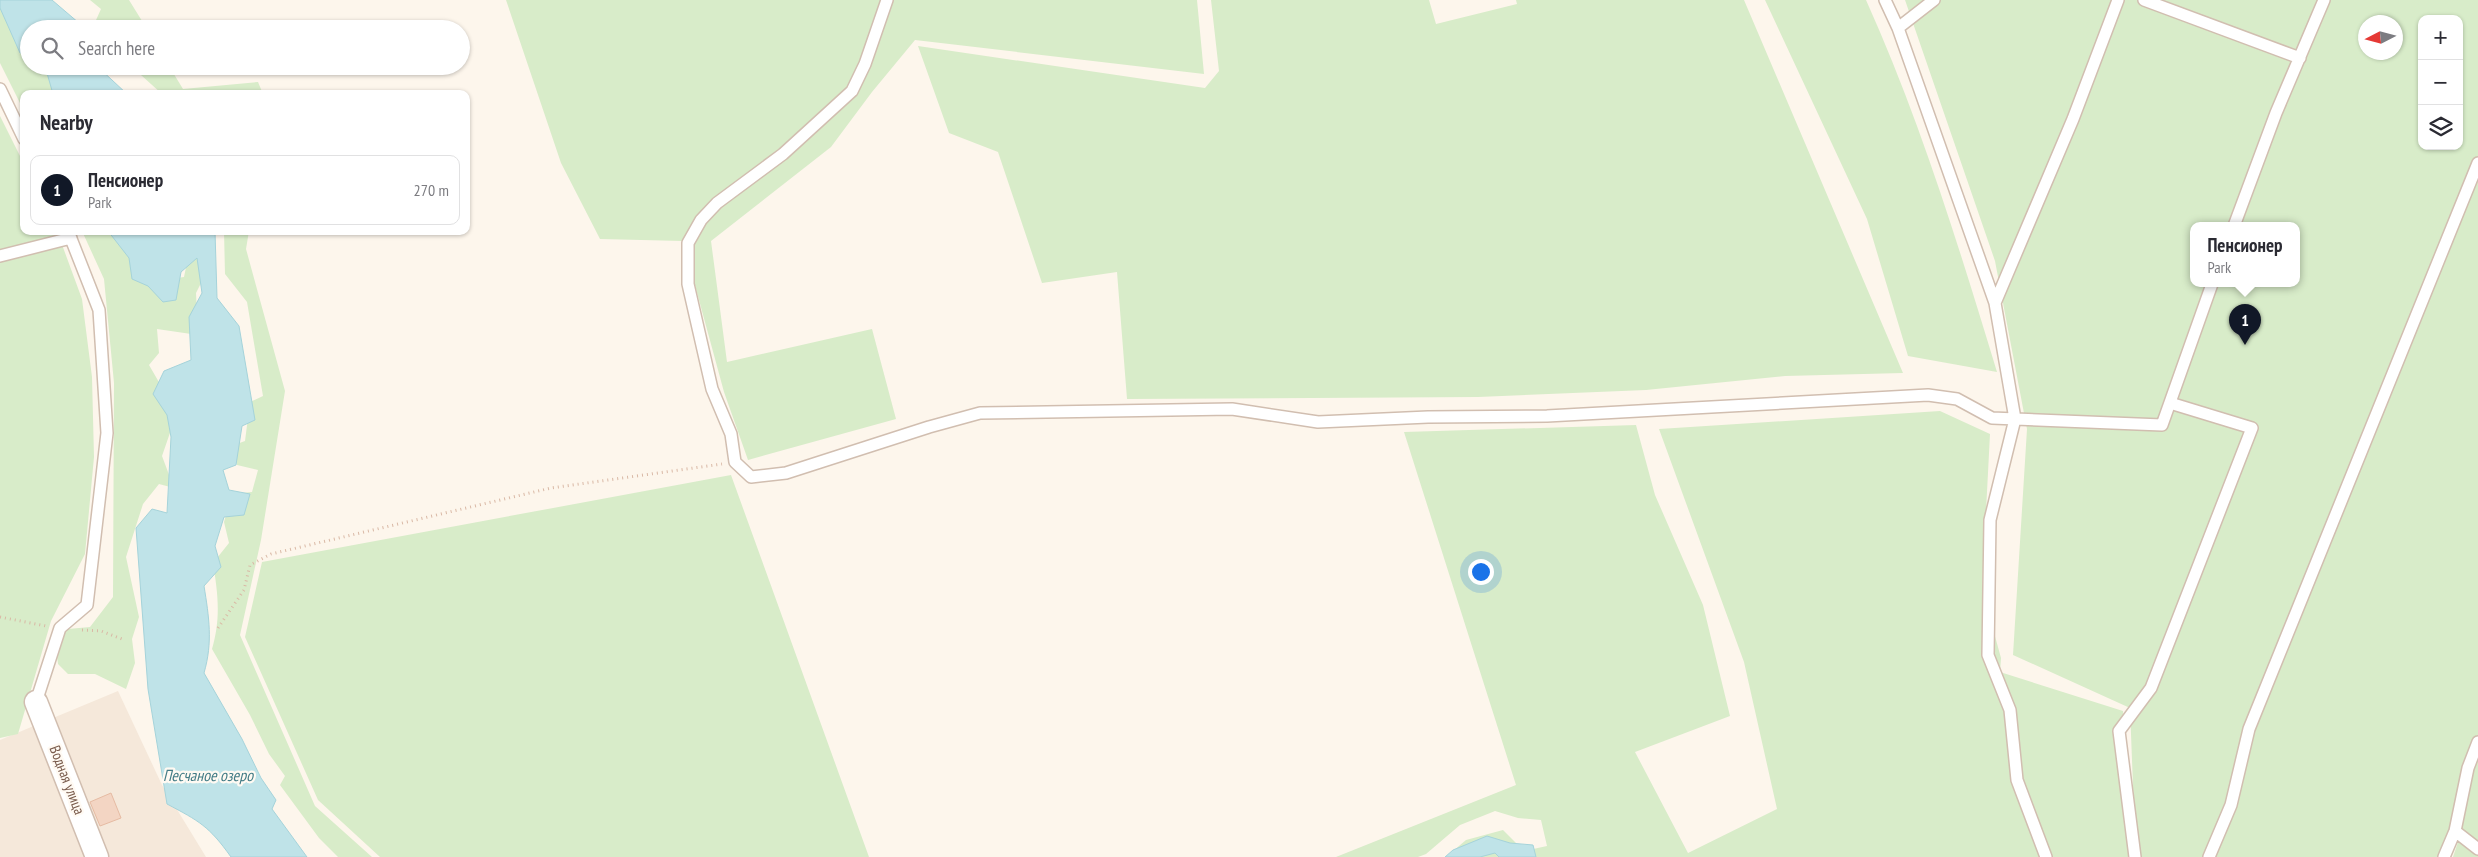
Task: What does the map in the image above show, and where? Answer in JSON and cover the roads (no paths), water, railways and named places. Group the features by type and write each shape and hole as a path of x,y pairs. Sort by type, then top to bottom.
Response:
{"street":[{"name":"Водная улица","path":"36,702 97,857"}],"lane":[{"path":"887,0 866,64 852,91 783,154 717,203 701,220 688,243 688,284 712,389 731,434 735,462 751,477 786,473 929,427 980,413 1232,409 1318,422 1556,415 1928,395 1957,399 1992,418 2162,425 2211,287"},
{"path":"1885,0 1898,28 1995,304 2016,419 1990,520 1988,655 2010,710 2017,780 2046,857"},
{"path":"1898,28 1934,0"},
{"path":"1995,304 2073,119 2118,0"},
{"path":"2144,0 2300,58"},
{"path":"2236,222 2324,0"},
{"path":"0,89 20,131"},
{"path":"2209,857 2231,805 2248,729 2478,163"},
{"path":"0,256 69,235 99,310 107,434 87,605 60,628 36,702"},
{"path":"2135,857 2119,731 2151,688 2252,428 2170,403"},
{"path":"2444,857 2456,831 2468,768 2478,742"},
{"path":"2456,831 2478,849"}],"water":[{"path":"0,0 52,0 75,20 20,20 20,53 0,8"},
{"path":"48,75 107,75 123,90 52,90"},
{"name":"Песчаное озеро","path":"111,235 215,235 217,298 239,326 255,420 242,426 236,465 223,470 229,490 250,494 244,515 224,517 215,546 221,567 204,586 209,619 209,640 204,673 242,739 261,778 276,800 272,809 307,857 231,857 203,825 167,804 148,689 136,528 152,509 167,513 171,437 167,415 153,394 164,371 191,360 189,317 202,293 197,258 181,272 176,300 163,302 148,286 132,279 129,258"},
{"path":"1487,836 1510,843 1533,845 1536,857 1499,857 1495,853 1480,857 1445,857 1453,850"}],"place":[{"name":"Пенсионер","path":"2245,345"}]}
